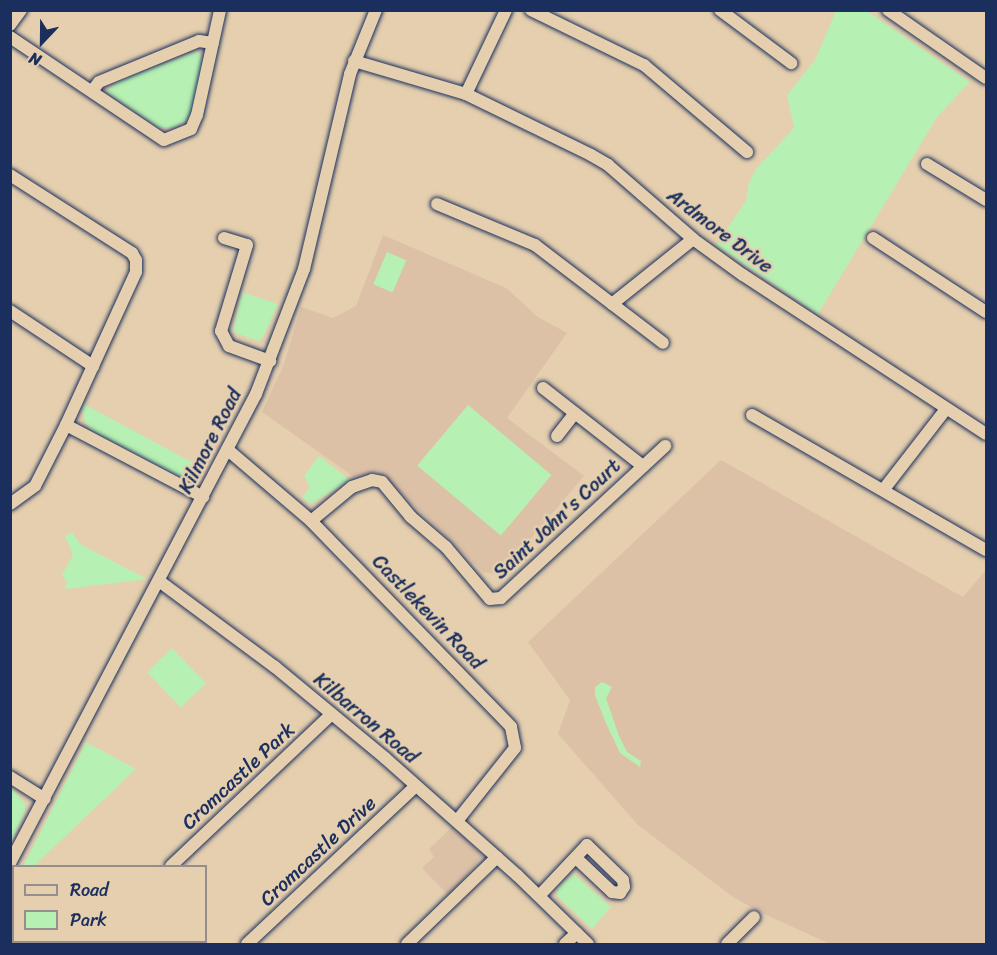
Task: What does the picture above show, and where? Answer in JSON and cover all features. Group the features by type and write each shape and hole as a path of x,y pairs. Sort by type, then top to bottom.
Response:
{"street":[{"path":"10,25 21,10"},
{"path":"10,37 92,91 151,135 164,140 191,129 197,115 220,10"},
{"name":"Kilmore Road","path":"10,863 228,450 270,361 304,269 354,61 376,10"},
{"path":"466,94 506,10"},
{"path":"531,10 644,65 747,152"},
{"path":"720,10 792,63"},
{"path":"888,10 987,78"},
{"path":"92,91 99,81 199,41 213,43"},
{"name":"Ardmore Drive","path":"354,61 466,94 608,165 693,239 946,410 987,434"},
{"path":"927,164 987,200"},
{"path":"10,175 132,253 136,260 136,272 66,425 34,486 10,504"},
{"path":"437,204 535,245 663,343"},
{"path":"224,238 247,245 221,332 229,346 270,361"},
{"path":"873,238 987,312"},
{"path":"612,304 693,239"},
{"path":"10,311 93,366"},
{"name":"Saint John's Court","path":"543,388 643,466"},
{"path":"884,489 946,410"},
{"path":"556,436 575,413"},
{"path":"752,416 884,489 987,550"},
{"path":"66,425 203,497"},
{"name":"Saint John's Court","path":"311,521 352,487 372,480 382,482 411,518 446,547 490,599 501,598 665,446"},
{"name":"Castlekevin Road","path":"228,450 311,521 420,629 516,734 511,755 457,821"},
{"name":"Kilbarron Road","path":"159,581 332,714 497,857 588,945"},
{"name":"Cromcastle Park","path":"173,865 332,714"},
{"path":"10,777 45,799"},
{"name":"Cromcastle Drive","path":"247,945 416,786"},
{"path":"407,945 497,857"},
{"path":"539,896 576,858"},
{"path":"731,943 753,917"},
{"path":"565,945 577,933"}],"shaded area":[{"path":"383,235 506,288 538,317 567,333 507,418 584,476 505,569 494,574 483,572 378,471 354,477 262,412 284,364 301,307 333,318 356,306"},
{"path":"721,460 963,597 986,570 986,944 830,944 760,912 733,897 638,825 558,734 570,700 528,642"},
{"path":"453,826 482,856 449,896 422,868 434,857 429,849"}],"green space":[{"path":"836,11 867,11 970,82 937,117 818,314 716,245 746,201 749,182 756,169 794,128 787,95 815,60"},
{"path":"197,51 203,58 192,110 187,120 174,127 158,127 106,92 118,81"},
{"path":"387,252 406,260 393,292 373,284"},
{"path":"242,292 278,304 264,336 258,341 233,332"},
{"path":"82,403 195,464 187,481 91,430 84,420"},
{"path":"468,405 551,475 501,536 417,466"},
{"path":"319,456 350,480 311,504 302,498 310,487 304,476"},
{"path":"72,532 80,544 147,579 65,589 67,582 62,575 73,555 65,536"},
{"path":"172,648 206,683 181,708 147,672"},
{"path":"602,682 612,687 606,698 619,736 627,752 641,761 640,767 620,753 605,721 595,695 595,687"},
{"path":"86,742 136,769 35,865 24,865"},
{"path":"11,788 25,803 25,812 11,842"},
{"path":"574,874 611,907 592,929 557,896 558,888"}]}
